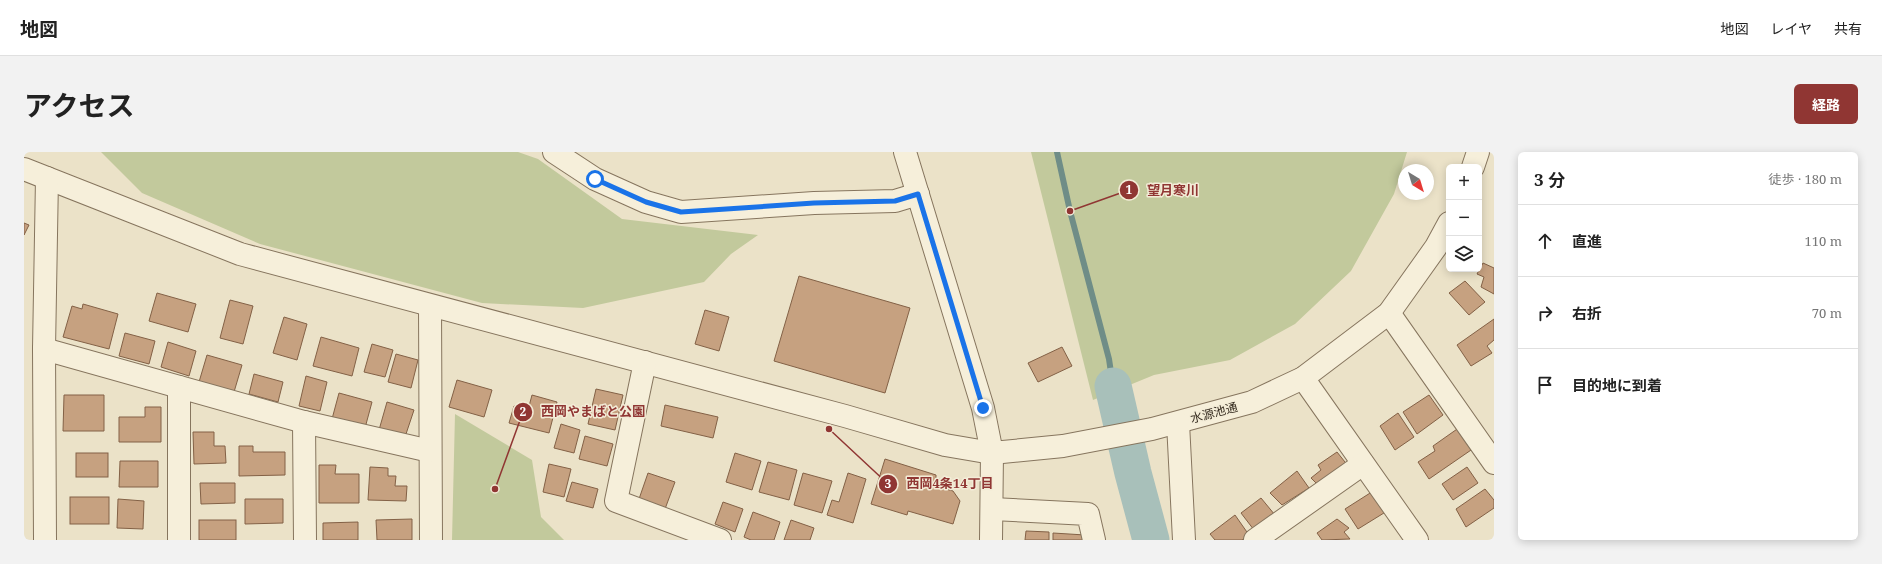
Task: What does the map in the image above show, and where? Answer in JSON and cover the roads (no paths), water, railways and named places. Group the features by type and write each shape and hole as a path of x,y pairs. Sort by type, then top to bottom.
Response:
{"street":[{"path":"554,152 595,179 646,202 681,212 814,203 895,201 918,194"},
{"path":"905,152 983,408 992,453 991,540"},
{"path":"1474,164 1478,152"},
{"name":"水源池通","path":"24,169 240,254 644,362 944,445 992,453 1062,446 1152,429 1252,402 1303,378 1389,313 1436,246 1446,228"},
{"path":"46,540 44,349 47,178"},
{"path":"430,306 431,540"},
{"path":"1389,313 1494,463"},
{"path":"44,349 304,422 430,451"},
{"path":"644,362 616,501 720,540"},
{"path":"1303,378 1418,540"},
{"path":"179,387 179,540"},
{"path":"304,422 305,540"},
{"path":"1178,422 1184,540"},
{"path":"1255,540 1363,464"},
{"path":"992,509 1088,514 1094,540"}],"waterway":[{"path":"1057,152 1070,211 1109,359 1113,386"},
{"path":"1113,386 1133,473 1151,540"}],"place":[{"name":"望月寒川","path":"1070,211"},
{"name":"西岡4条14丁目","path":"829,429"},
{"name":"西岡やまばと公園","path":"495,489"}]}
